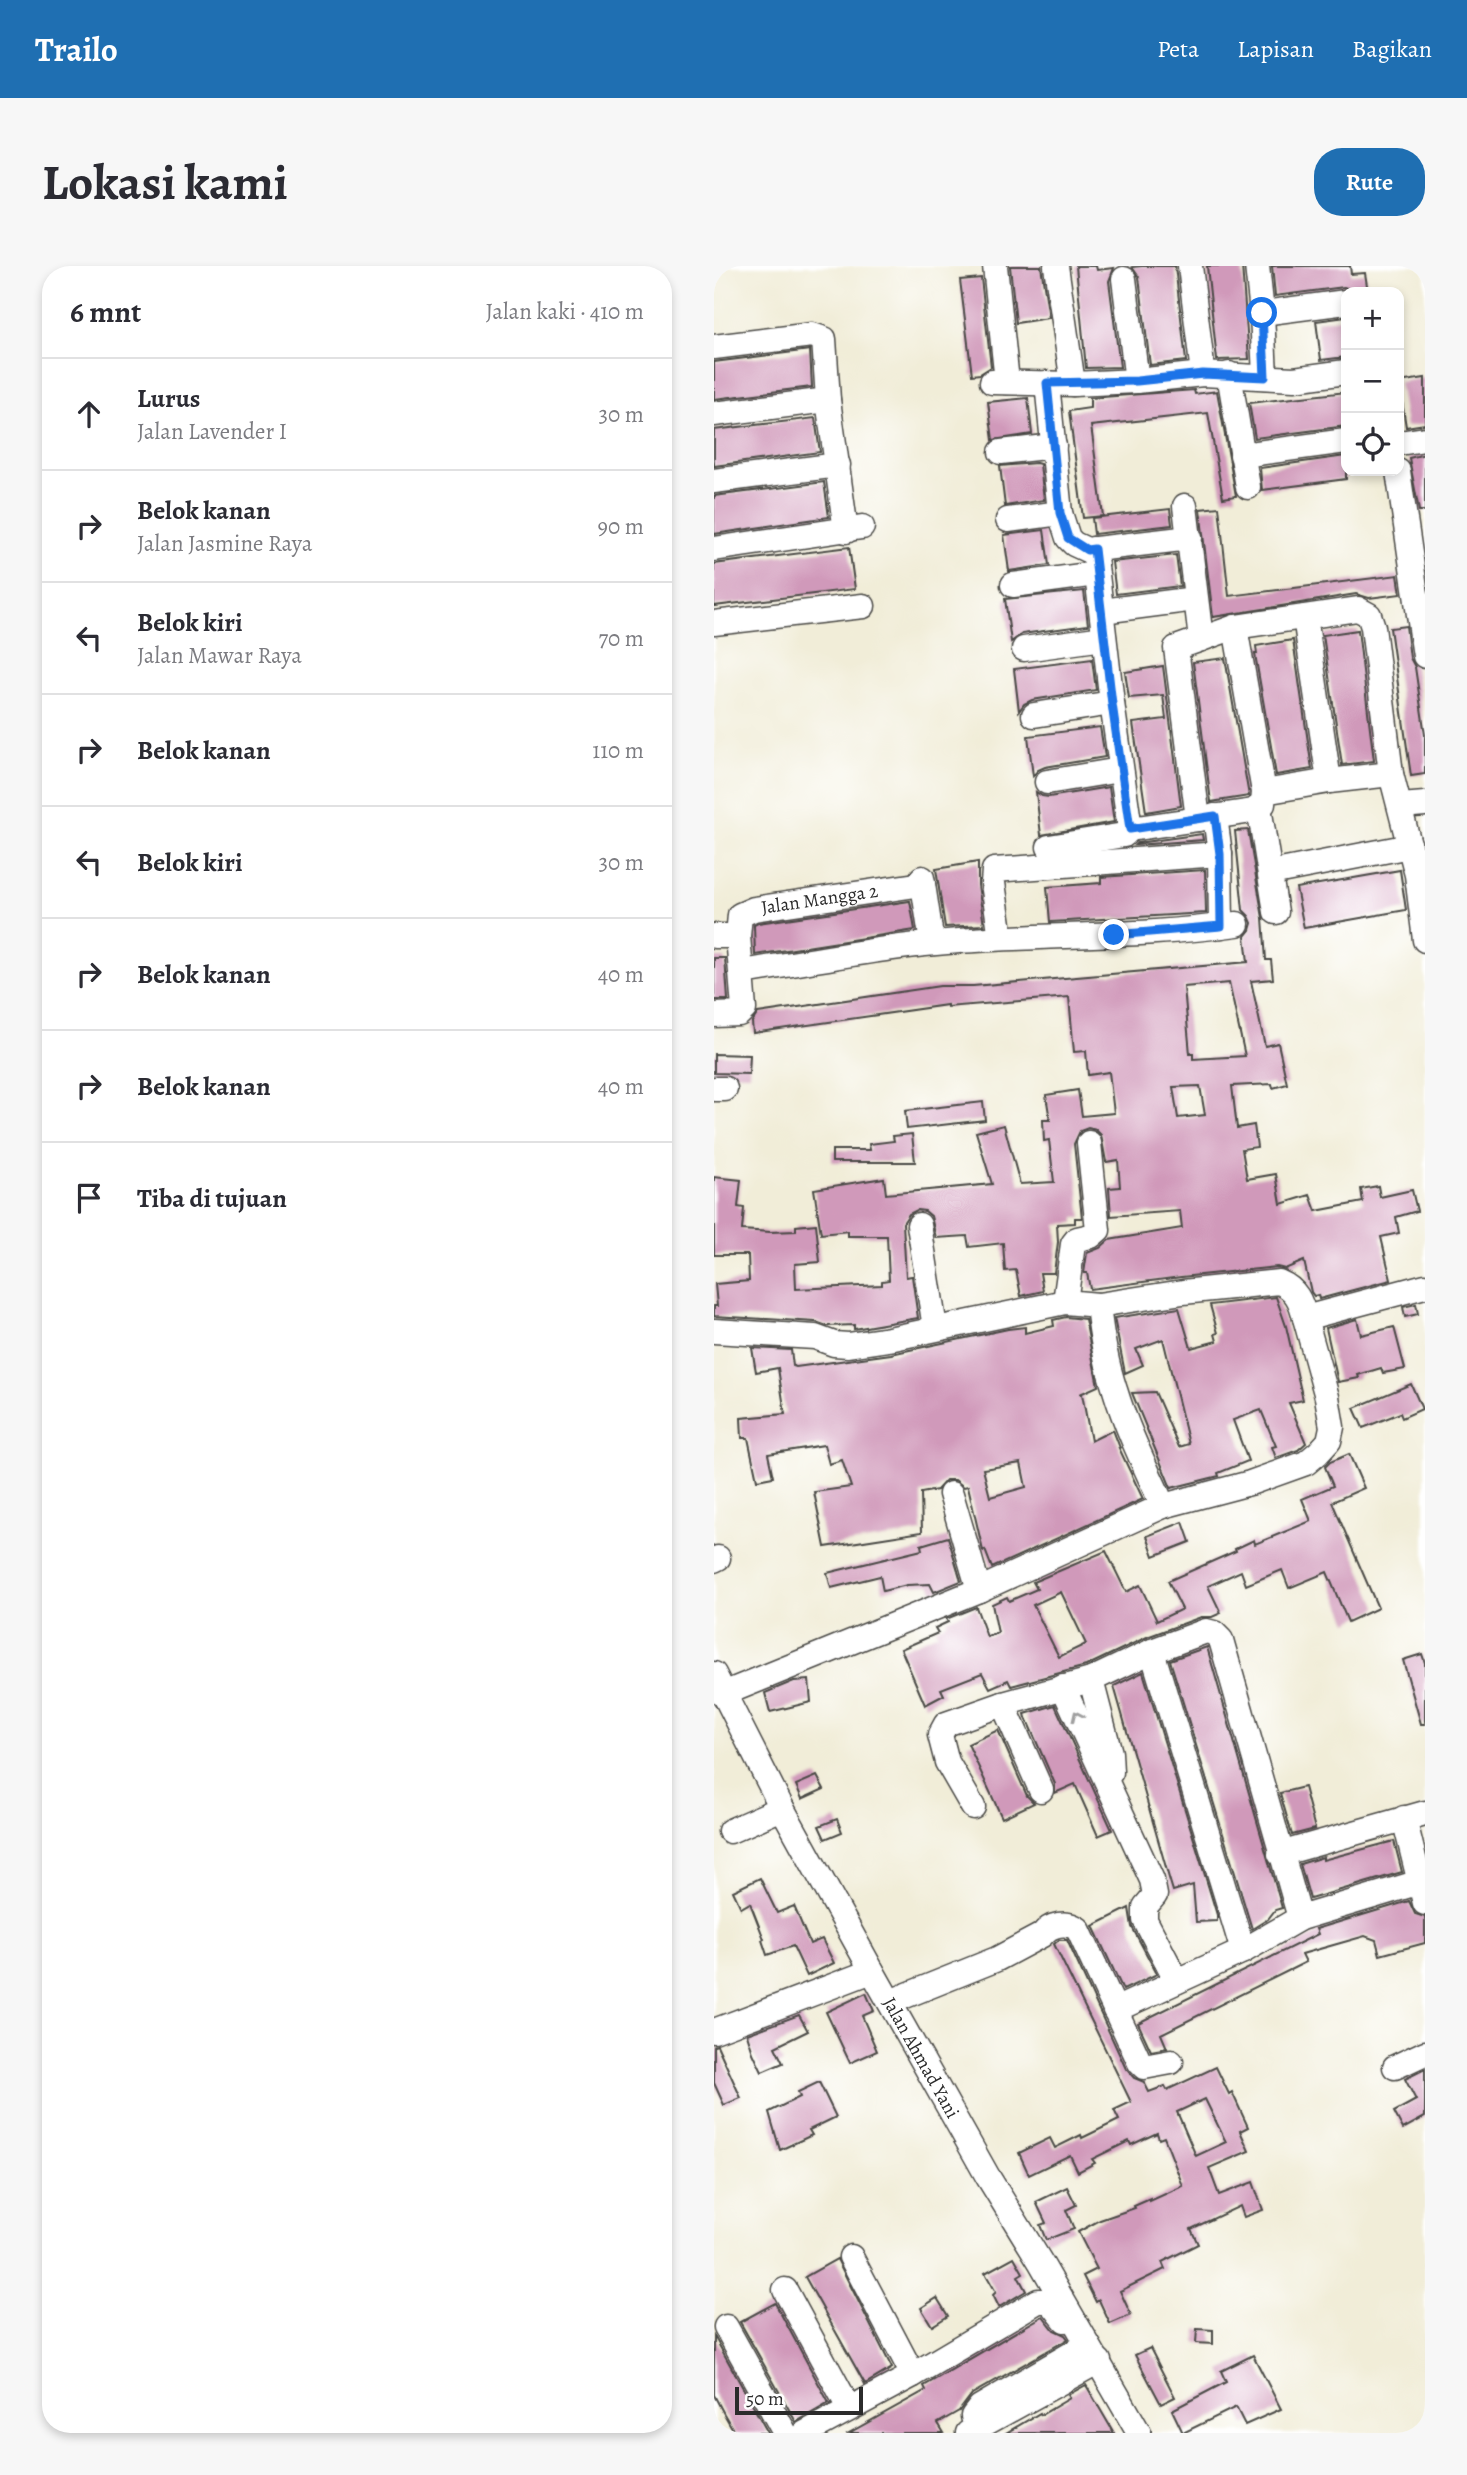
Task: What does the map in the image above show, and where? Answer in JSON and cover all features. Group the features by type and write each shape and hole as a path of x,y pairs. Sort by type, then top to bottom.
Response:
{"street":[{"path":"995,266 999,382 1073,384 1203,374 1294,379 1341,373"},
{"path":"1056,266 1073,384"},
{"path":"1190,266 1203,374"},
{"path":"1257,266 1265,377"},
{"path":"1124,279 1137,381"},
{"path":"1262,313 1341,303"},
{"path":"714,347 822,336 826,343 828,400 838,465 854,529 714,549"},
{"path":"1229,374 1248,487"},
{"path":"1047,383 1060,513 1068,538 1087,550 1095,561 1120,771 1130,829"},
{"path":"714,414 828,400"},
{"path":"1404,442 1425,439"},
{"path":"1242,455 1341,442"},
{"path":"1000,453 1054,446"},
{"path":"714,481 838,465"},
{"path":"1400,476 1415,507 1424,644"},
{"path":"1185,506 1201,639"},
{"path":"1008,520 1060,513"},
{"path":"1013,585 1095,561 1190,538"},
{"path":"1102,611 1195,599"},
{"path":"714,624 863,606"},
{"path":"742,972 932,943 1114,935 1229,925 1220,854 1207,817 1176,648 1235,627 1358,608 1369,615 1373,627 1391,774 1413,805 1410,846 1421,874 1425,940"},
{"path":"1305,617 1329,781"},
{"path":"1235,627 1276,912"},
{"path":"1024,649 1104,638"},
{"path":"1034,715 1112,704"},
{"path":"1047,782 1120,771"},
{"path":"1049,846 1124,835 1130,829 1253,811 1262,800 1329,781 1391,774"},
{"path":"1270,873 1410,846"},
{"path":"1001,938 993,883 994,870 1220,854"},
{"name":"Jalan Mangga 2","path":"726,936 740,915 748,910 922,881 932,943"},
{"path":"714,1014 743,1012 742,972 726,936"},
{"path":"1065,1303 1073,1244 1077,1239 1091,1236 1098,1230 1089,1143"},
{"path":"919,1225 935,1328"},
{"path":"714,1331 815,1337 834,1344 848,1345 1065,1303 1098,1305 1183,1292 1279,1283 1289,1286 1299,1298 1327,1397 1332,1427 1329,1441 1306,1463 1273,1476 1163,1506 979,1590 719,1684"},
{"path":"1304,1318 1425,1286"},
{"path":"1098,1305 1102,1338 1115,1391 1163,1506"},
{"path":"951,1494 979,1590"},
{"path":"973,1807 947,1762 941,1732 950,1723 1003,1704 1091,1680 1152,1651 1206,1630 1219,1637 1300,1918"},
{"path":"1152,1651 1243,1951"},
{"path":"1091,1680 1110,1754 1112,1790"},
{"name":"Jalan Ahmad Yani","path":"719,1684 782,1808 1088,2359 1136,2432"},
{"path":"1063,1686 1155,1888 1155,1895 1145,1907 1145,1920 1177,1980"},
{"path":"1003,1704 1041,1790"},
{"path":"730,1831 782,1808"},
{"path":"1115,2010 1243,1951 1300,1918 1423,1893 1415,1816 1280,1854"},
{"path":"890,2002 997,1959 1042,1936 1045,1930 1071,1924 1078,1929 1144,2067 1171,2062"},
{"path":"714,2031 872,1971"},
{"path":"1395,2067 1425,2053"},
{"path":"851,2257 913,2375"},
{"path":"785,2290 849,2408"},
{"path":"805,2433 913,2375 1038,2301 1049,2301 1067,2324 1088,2359 972,2430"},
{"path":"726,2327 785,2433"}],"building":[{"path":"1010,266 1041,266 1049,318 1016,323"},
{"path":"1076,266 1096,266 1097,270 1114,268 1109,281 1120,367 1086,368"},
{"path":"1175,266 1186,361 1150,365 1139,277 1132,267"},
{"path":"1207,266 1242,266 1249,359 1217,360"},
{"path":"1272,266 1350,266 1351,274 1365,273 1367,287 1341,287 1275,296"},
{"path":"981,278 991,367 980,374 972,375 960,280"},
{"path":"1341,318 1341,358 1321,360 1316,321"},
{"path":"810,350 812,387 714,399 714,362"},
{"path":"1425,378 1425,424 1406,427 1404,381"},
{"path":"1194,390 1195,394 1217,391 1236,496 1223,498 1208,413 1091,426 1103,516 1083,518 1069,411 1090,408 1090,398"},
{"path":"1341,393 1341,427 1255,438 1249,403"},
{"path":"1028,398 1032,434 993,440 988,402"},
{"path":"815,418 820,452 714,466 714,430"},
{"path":"1425,454 1425,511 1419,511 1409,458"},
{"path":"1341,457 1341,476 1346,476 1346,479 1262,490 1260,468"},
{"path":"1040,464 1044,500 1005,506 1000,466"},
{"path":"824,482 829,517 714,534 714,496"},
{"path":"1219,507 1229,596 1398,575 1401,594 1369,598 1356,594 1213,617 1200,509"},
{"path":"1170,509 1172,525 1094,534 1092,518"},
{"path":"1044,530 1049,565 1009,571 1004,535"},
{"path":"849,547 855,589 714,606 714,564"},
{"path":"1176,555 1180,586 1116,594 1112,562"},
{"path":"1084,591 1088,625 1022,634 1011,642 1005,599"},
{"path":"1406,626 1425,735 1425,774 1411,776 1390,628"},
{"path":"1358,630 1374,761 1342,765 1323,635"},
{"path":"1293,640 1312,769 1276,775 1255,654 1256,646"},
{"path":"1225,658 1249,796 1211,802 1193,662"},
{"path":"1092,659 1096,690 1032,700 1024,704 1019,711 1014,669"},
{"path":"1163,666 1181,806 1146,812 1133,723 1166,719 1163,695 1129,698 1125,672"},
{"path":"1100,727 1105,757 1045,767 1033,776 1028,736"},
{"path":"1109,787 1114,822 1041,835 1036,792 1049,797"},
{"path":"1248,830 1263,918 1266,960 1271,960 1273,979 1251,981 1265,1046 1278,1043 1287,1084 1273,1088 1272,1084 1232,1086 1237,1128 1254,1125 1257,1147 1242,1149 1247,1179 1276,1174 1281,1204 1310,1195 1316,1211 1363,1202 1361,1189 1378,1186 1380,1197 1412,1190 1417,1211 1396,1217 1399,1233 1381,1237 1391,1280 1319,1299 1318,1295 1314,1296 1311,1292 1304,1261 1285,1269 1277,1267 1090,1289 1087,1273 1084,1273 1087,1253 1100,1248 1109,1240 1182,1228 1180,1211 1111,1216 1109,1188 1120,1187 1118,1160 1106,1162 1101,1135 1088,1128 1080,1131 1074,1144 1082,1218 1075,1218 1075,1223 1057,1224 1054,1273 1040,1273 1043,1291 1021,1296 1016,1270 1005,1271 1003,1243 969,1247 967,1236 936,1238 931,1216 925,1211 917,1210 909,1214 903,1223 906,1277 912,1276 918,1318 854,1329 854,1325 827,1326 816,1322 714,1316 714,1306 717,1306 715,1284 749,1281 748,1255 714,1255 714,1177 741,1180 738,1207 744,1208 742,1230 796,1231 796,1226 816,1224 820,1262 795,1264 796,1289 882,1285 882,1281 889,1280 887,1236 848,1236 848,1231 821,1234 814,1189 884,1178 886,1194 992,1184 976,1132 1004,1125 1020,1184 1054,1182 1049,1140 1044,1141 1043,1120 1050,1120 1046,1095 1078,1090 1082,1116 1114,1113 1109,1072 1088,1075 1086,1051 1074,1052 1069,997 947,1005 753,1033 752,1022 758,1013 940,986 973,986 1248,962 1245,936 1252,923 1243,910 1235,831","holes":["1229,983 1245,1056 1193,1059 1193,1054 1190,1054 1184,987","1200,1086 1205,1115 1178,1118 1173,1087"]},
{"path":"1202,834 1203,840 1135,845 1137,843"},
{"path":"978,862 978,885 984,925 945,927 936,869"},
{"path":"1205,870 1206,913 1050,922 1047,887 1101,883 1101,877"},
{"path":"1400,870 1406,910 1304,928 1296,888"},
{"path":"910,901 915,930 755,955 754,925 758,923"},
{"path":"714,958 725,958 728,1000 714,1000"},
{"path":"714,1054 750,1055 749,1074 714,1073"},
{"path":"983,1102 985,1120 907,1129 905,1111"},
{"path":"912,1134 915,1162 832,1162 832,1150 870,1150 869,1144 894,1141 893,1136"},
{"path":"1276,1297 1286,1326 1303,1400 1289,1403 1306,1443 1298,1450 1276,1458 1272,1447 1276,1446 1261,1410 1233,1420 1248,1461 1218,1473 1219,1476 1171,1488 1132,1393 1155,1392 1179,1447 1189,1444 1163,1339 1136,1349 1143,1365 1125,1373 1114,1318 1179,1308 1191,1348 1217,1341 1215,1334 1218,1333 1210,1305"},
{"path":"1416,1304 1418,1314 1405,1317 1403,1307"},
{"path":"1066,1317 1085,1319 1098,1386 1080,1394 1091,1441 1113,1430 1143,1499 992,1568 985,1550 983,1551 968,1486 964,1487 955,1480 946,1480 937,1490 921,1493 922,1532 825,1547 814,1492 851,1487 842,1460 829,1464 824,1445 768,1454 773,1477 757,1480 748,1438 742,1438 741,1418 785,1414 778,1368 756,1372 752,1348 791,1350 793,1366 796,1367 891,1354 1008,1329 1025,1327 1025,1333 1054,1326 1053,1320","holes":["1021,1463 1026,1487 990,1497 983,1469"]},
{"path":"1357,1319 1361,1335 1394,1327 1405,1369 1383,1373 1381,1368 1358,1375 1359,1378 1338,1382 1326,1328"},
{"path":"1411,1384 1422,1409 1402,1418 1400,1413 1363,1428 1354,1408"},
{"path":"1349,1454 1364,1488 1332,1502 1378,1608 1348,1622 1327,1572 1289,1588 1282,1570 1246,1585 1241,1571 1208,1586 1221,1613 1212,1617 1201,1617 1147,1637 1086,1666 1011,1686 1008,1680 990,1688 982,1673 941,1689 944,1695 925,1705 901,1649 938,1633 935,1628 948,1622 946,1619 976,1607 987,1637 998,1633 992,1604 1007,1597 1009,1601 1037,1589 1033,1582 1106,1551 1126,1592 1140,1585 1157,1621 1182,1609 1168,1581 1236,1551 1235,1549 1254,1540 1255,1544 1311,1521 1302,1499 1333,1486 1325,1467","holes":["1061,1592 1086,1644 1059,1657 1033,1605"]},
{"path":"1183,1522 1190,1542 1154,1556 1147,1536"},
{"path":"948,1537 961,1581 934,1592 930,1584 907,1585 883,1591 880,1576 831,1588 827,1573 922,1550 921,1545"},
{"path":"1207,1647 1282,1908 1275,1910 1268,1919 1252,1929 1170,1660"},
{"path":"1422,1654 1425,1663 1425,1724 1421,1724 1403,1660"},
{"path":"1143,1672 1217,1921 1196,1922 1193,1885 1173,1891 1169,1878 1114,1686"},
{"path":"809,1680 811,1702 770,1712 765,1693 794,1681"},
{"path":"1055,1705 1112,1830 1098,1836 1075,1784 1055,1793 1055,1784 1026,1718 1025,1714"},
{"path":"998,1730 1027,1796 1034,1803 1002,1818 968,1744"},
{"path":"817,1776 824,1789 802,1799 796,1785"},
{"path":"1304,1787 1315,1829 1292,1835 1280,1793"},
{"path":"837,1819 842,1832 825,1839 819,1826"},
{"path":"1394,1841 1402,1872 1310,1899 1300,1864"},
{"path":"760,1878 777,1913 794,1906 810,1944 822,1939 834,1963 807,1976 793,1946 767,1955 762,1940 764,1939 750,1903 741,1908 733,1891"},
{"path":"1409,1901 1415,1914 1425,1917 1425,1943 1380,1955 1376,1940 1365,1936 1302,1954 1306,1962 1161,2034 1167,2048 1151,2051 1138,2023 1318,1934 1316,1929"},
{"path":"1129,1908 1132,1927 1157,1974 1123,1990 1093,1926"},
{"path":"1059,1940 1067,1940 1126,2069 1134,2078 1144,2082 1149,2092 1165,2086 1167,2090 1216,2067 1229,2094 1232,2092 1248,2127 1240,2131 1249,2151 1209,2168 1219,2195 1253,2182 1263,2210 1244,2217 1240,2206 1191,2229 1198,2244 1162,2262 1165,2269 1120,2291 1131,2315 1110,2324 1099,2300 1096,2302 1083,2276 1097,2269 1078,2232 1100,2220 1135,2208 1134,2206 1183,2186 1164,2137 1159,2139 1157,2133 1131,2145 1129,2141 1092,2159 1095,2163 1078,2172 1070,2155 1029,2175 1019,2153 1050,2138 1055,2148 1081,2135 1082,2138 1119,2120 1114,2110 1131,2102 1054,1944","holes":["1205,2099 1226,2142 1196,2156 1177,2112"]},
{"path":"866,1993 874,2011 862,2016 877,2051 850,2063 826,2012"},
{"path":"799,2015 808,2031 775,2047 783,2063 762,2072 747,2034"},
{"path":"717,2045 741,2098 724,2105 714,2083 714,2046"},
{"path":"1425,2069 1425,2117 1403,2129 1394,2112 1416,2100 1405,2079"},
{"path":"819,2082 836,2117 809,2130 812,2135 780,2150 769,2112 800,2097 798,2092"},
{"path":"1067,2187 1076,2205 1066,2210 1074,2229 1046,2240 1040,2225 1046,2223 1036,2202"},
{"path":"1014,2257 1023,2273 1018,2276 1026,2291 999,2307 993,2295 996,2292 985,2273"},
{"path":"837,2259 892,2368 865,2384 805,2277"},
{"path":"937,2298 948,2316 932,2326 921,2308"},
{"path":"775,2303 829,2403 796,2422 740,2322"},
{"path":"1043,2316 1054,2330 1068,2339 972,2394 959,2411 938,2423 944,2433 849,2433 926,2390 924,2386"},
{"path":"1197,2329 1213,2330 1213,2344 1196,2343"},
{"path":"714,2336 768,2433 735,2433 724,2414 714,2395"},
{"path":"1150,2348 1175,2397 1161,2404 1135,2355"},
{"path":"1253,2355 1281,2409 1245,2425 1236,2407 1183,2433 1172,2410 1226,2382 1221,2371"},
{"path":"1086,2385 1114,2433 1006,2433 1070,2398 1068,2395"}],"route":[{"path":"1114,935 1221,926 1220,854 1215,816 1130,829 1120,771 1094,549 1087,550 1068,538 1060,513 1047,383 1137,381 1203,374 1265,377 1262,313"}]}
